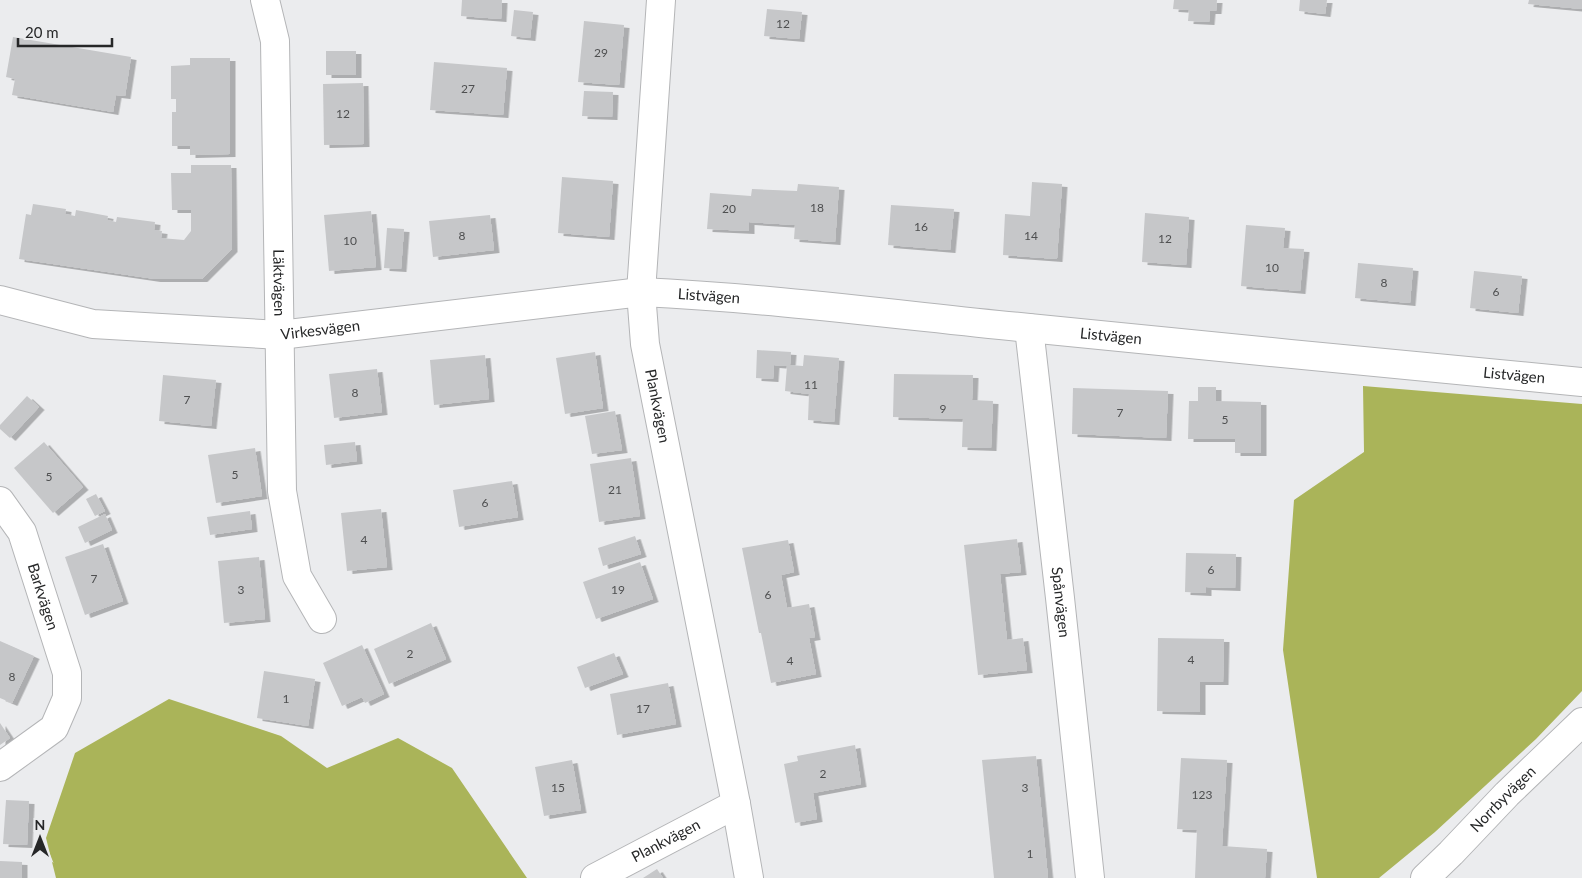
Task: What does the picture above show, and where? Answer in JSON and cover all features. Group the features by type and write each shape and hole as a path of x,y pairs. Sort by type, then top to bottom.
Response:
{"street":[{"name":"Läktvägen","path":"264,0 275,41 282,491 297,576 322,619"},
{"name":"Plankvägen","path":"661,0 641,292 645,344 749,878"},
{"name":"Virkesvägen","path":"0,300 93,324 280,335 641,292"},
{"name":"Listvägen","path":"641,292 747,298 1028,328 1582,382"},
{"name":"Spånvägen","path":"1028,328 1061,607 1090,878"},
{"name":"Barkvägen","path":"0,501 22,532 67,673 67,698 54,728 0,767"},
{"name":"Norrbyvägen","path":"1425,878 1582,722"},
{"name":"Plankvägen","path":"594,878 736,804"}],"green space":[{"path":"1363,386 1582,404 1582,691 1536,739 1435,832 1379,878 1317,878 1283,650 1294,500 1364,452"},
{"path":"169,699 281,736 327,768 398,738 452,768 527,878 56,878 46,838 75,753"}],"building":[{"path":"462,0 502,0 501,19 461,16"},
{"path":"1174,0 1217,0 1216,11 1210,11 1209,22 1188,21 1189,10 1173,9"},
{"path":"1300,0 1327,0 1325,14 1299,11"},
{"path":"1529,0 1582,0 1582,9 1528,4"},
{"path":"767,9 802,12 799,39 764,36"},
{"path":"514,10 533,12 530,38 511,36"},
{"path":"584,21 624,25 619,85 578,82"},
{"path":"13,37 131,57 125,96 116,95 113,112 12,95 15,79 6,77"},
{"path":"326,51 356,51 356,75 326,75"},
{"path":"190,58 230,58 230,154 190,155 190,146 172,146 172,112 176,112 176,99 171,99 171,66 190,65"},
{"path":"434,62 507,68 503,115 430,110"},
{"path":"363,83 364,144 324,145 323,84"},
{"path":"584,91 613,92 612,117 582,116"},
{"path":"191,165 231,165 232,249 202,279 155,279 19,259 26,214 31,215 33,204 66,209 65,214 75,216 76,210 108,216 107,220 116,222 117,217 155,222 154,230 162,231 161,238 184,240 191,231 191,210 172,210 171,173 191,173"},
{"path":"562,177 613,181 609,237 558,233"},
{"path":"1032,182 1062,184 1057,259 1003,255 1005,214 1030,216"},
{"path":"798,184 839,187 835,242 794,239 795,225 749,222 749,231 707,229 710,193 751,196 752,189 797,191"},
{"path":"891,205 954,209 950,250 888,245"},
{"path":"371,211 376,267 329,271 324,215"},
{"path":"1145,213 1189,217 1186,265 1142,262"},
{"path":"490,215 494,250 433,257 429,221"},
{"path":"1246,225 1285,228 1283,248 1304,249 1300,291 1241,286"},
{"path":"387,228 404,229 401,269 384,268"},
{"path":"1358,263 1413,268 1410,303 1355,298"},
{"path":"1474,271 1522,276 1518,313 1470,308"},
{"path":"757,350 791,352 790,365 803,366 804,355 839,358 834,422 808,420 809,394 785,391 787,366 774,365 773,379 756,378"},
{"path":"595,352 603,408 565,414 556,358"},
{"path":"485,355 489,399 434,405 430,360"},
{"path":"377,369 382,412 334,418 329,374"},
{"path":"894,374 973,375 972,400 993,401 991,448 962,447 963,419 893,417"},
{"path":"163,375 216,380 211,426 159,421"},
{"path":"1198,387 1216,387 1216,401 1261,402 1261,453 1235,453 1235,439 1188,439 1189,401 1198,401"},
{"path":"1073,388 1168,391 1166,438 1072,434"},
{"path":"27,396 39,407 10,438 0,429 0,425"},
{"path":"615,411 622,450 592,454 585,416"},
{"path":"44,442 83,487 53,513 14,468"},
{"path":"355,442 357,461 326,465 324,445"},
{"path":"255,448 262,496 216,503 208,455"},
{"path":"631,458 640,516 599,522 590,464"},
{"path":"512,481 518,517 459,527 453,490"},
{"path":"96,494 105,511 95,516 86,499"},
{"path":"381,509 387,567 347,571 341,513"},
{"path":"250,511 252,529 210,535 207,517"},
{"path":"105,514 112,530 85,543 78,527"},
{"path":"635,536 641,554 603,566 598,548"},
{"path":"1017,539 1021,572 1000,574 1007,640 1023,638 1027,670 978,675 964,545"},
{"path":"788,540 794,572 781,575 787,608 809,604 815,637 809,638 816,674 771,683 742,548"},
{"path":"103,544 123,601 85,615 65,557"},
{"path":"1186,553 1236,554 1235,588 1206,587 1206,593 1185,592"},
{"path":"259,557 265,619 224,623 218,561"},
{"path":"640,562 653,599 596,619 583,582"},
{"path":"431,623 446,659 389,684 374,649"},
{"path":"1158,638 1224,639 1223,682 1200,682 1200,712 1157,711"},
{"path":"0,641 34,656 12,703 0,698"},
{"path":"362,645 384,694 365,703 362,697 342,706 323,663"},
{"path":"614,653 623,674 585,688 577,667"},
{"path":"264,671 315,679 308,726 257,718"},
{"path":"668,683 676,724 617,735 610,694"},
{"path":"0,723 10,738 0,745"},
{"path":"855,745 861,784 813,793 817,819 795,823 784,764 798,761 797,756"},
{"path":"1036,756 1048,878 994,878 982,760"},
{"path":"1181,758 1227,760 1222,846 1267,849 1265,878 1195,878 1197,830 1177,829"},
{"path":"572,760 581,810 544,816 535,767"},
{"path":"6,800 29,801 27,845 3,844"},
{"path":"0,861 22,862 22,878 0,878"},
{"path":"657,869 663,878 643,878"}]}
